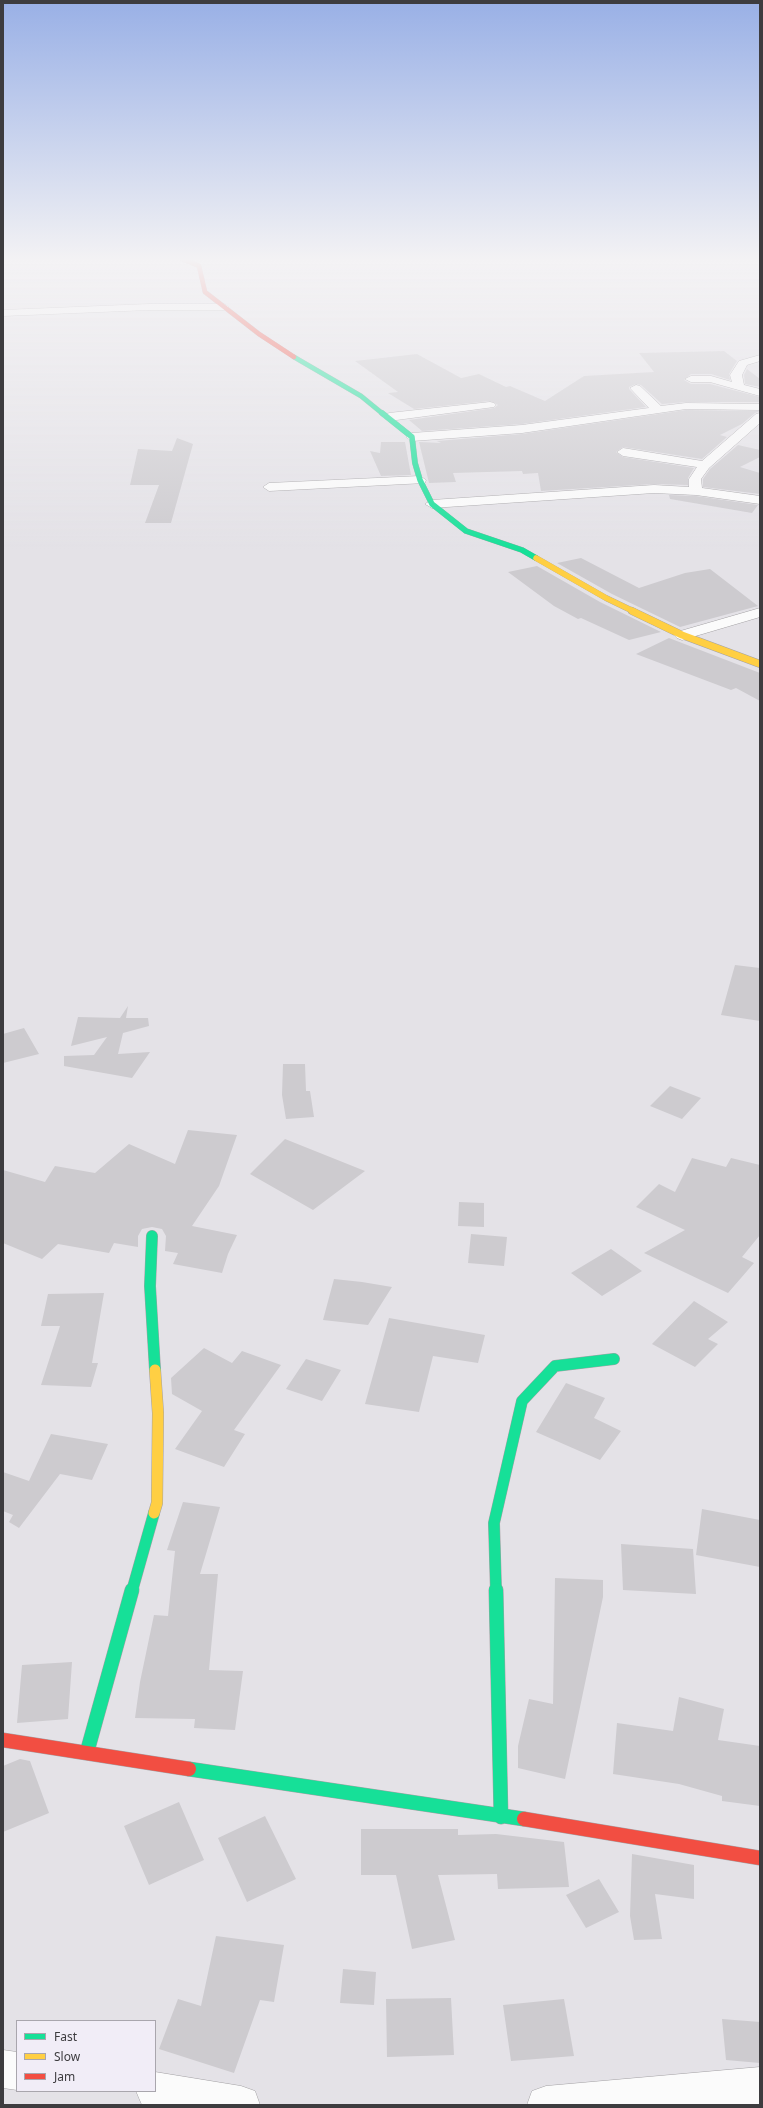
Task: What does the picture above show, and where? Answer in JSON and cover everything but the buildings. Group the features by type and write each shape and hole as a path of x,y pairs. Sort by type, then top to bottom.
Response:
{"street":[{"path":"291,355 361,396 412,437 415,463 420,480 432,504 466,531 522,550 606,598 682,635 760,664"},
{"path":"739,386 736,376 743,363 760,358"},
{"path":"690,379 711,379 760,393"},
{"path":"636,388 658,410"},
{"path":"389,417 490,405"},
{"path":"412,437 522,429 692,406 760,407"},
{"path":"696,491 695,479 705,465 760,416"},
{"path":"623,452 705,465"},
{"path":"269,487 420,480"},
{"path":"432,504 612,491 696,491 760,500"},
{"path":"682,635 760,612"},
{"path":"86,1752 156,1503 158,1413 150,1286 152,1236"},
{"path":"501,1817 494,1523 522,1401 555,1366 614,1358"},
{"path":"3,1740 501,1817 550,1822 760,1858"},
{"path":"3,2069 16,2071"},
{"path":"546,2105 760,2086"},
{"path":"156,2091 242,2105"}],"traffic: fast":[{"path":"294,357 361,396 412,437 415,463 420,480 432,504 466,531 522,550 536,558"},
{"path":"152,1236 150,1286 155,1370"},
{"path":"501,1817 494,1523 522,1401 555,1366 614,1359"},
{"path":"87,1752 154,1513"},
{"path":"189,1769 524,1819"}],"traffic: slow":[{"path":"536,558 606,598 682,635 760,664"},
{"path":"154,1513 157,1503 158,1413 155,1370"}],"traffic: jam":[{"path":"3,1740 189,1769"},
{"path":"524,1819 550,1822 760,1858"}]}
